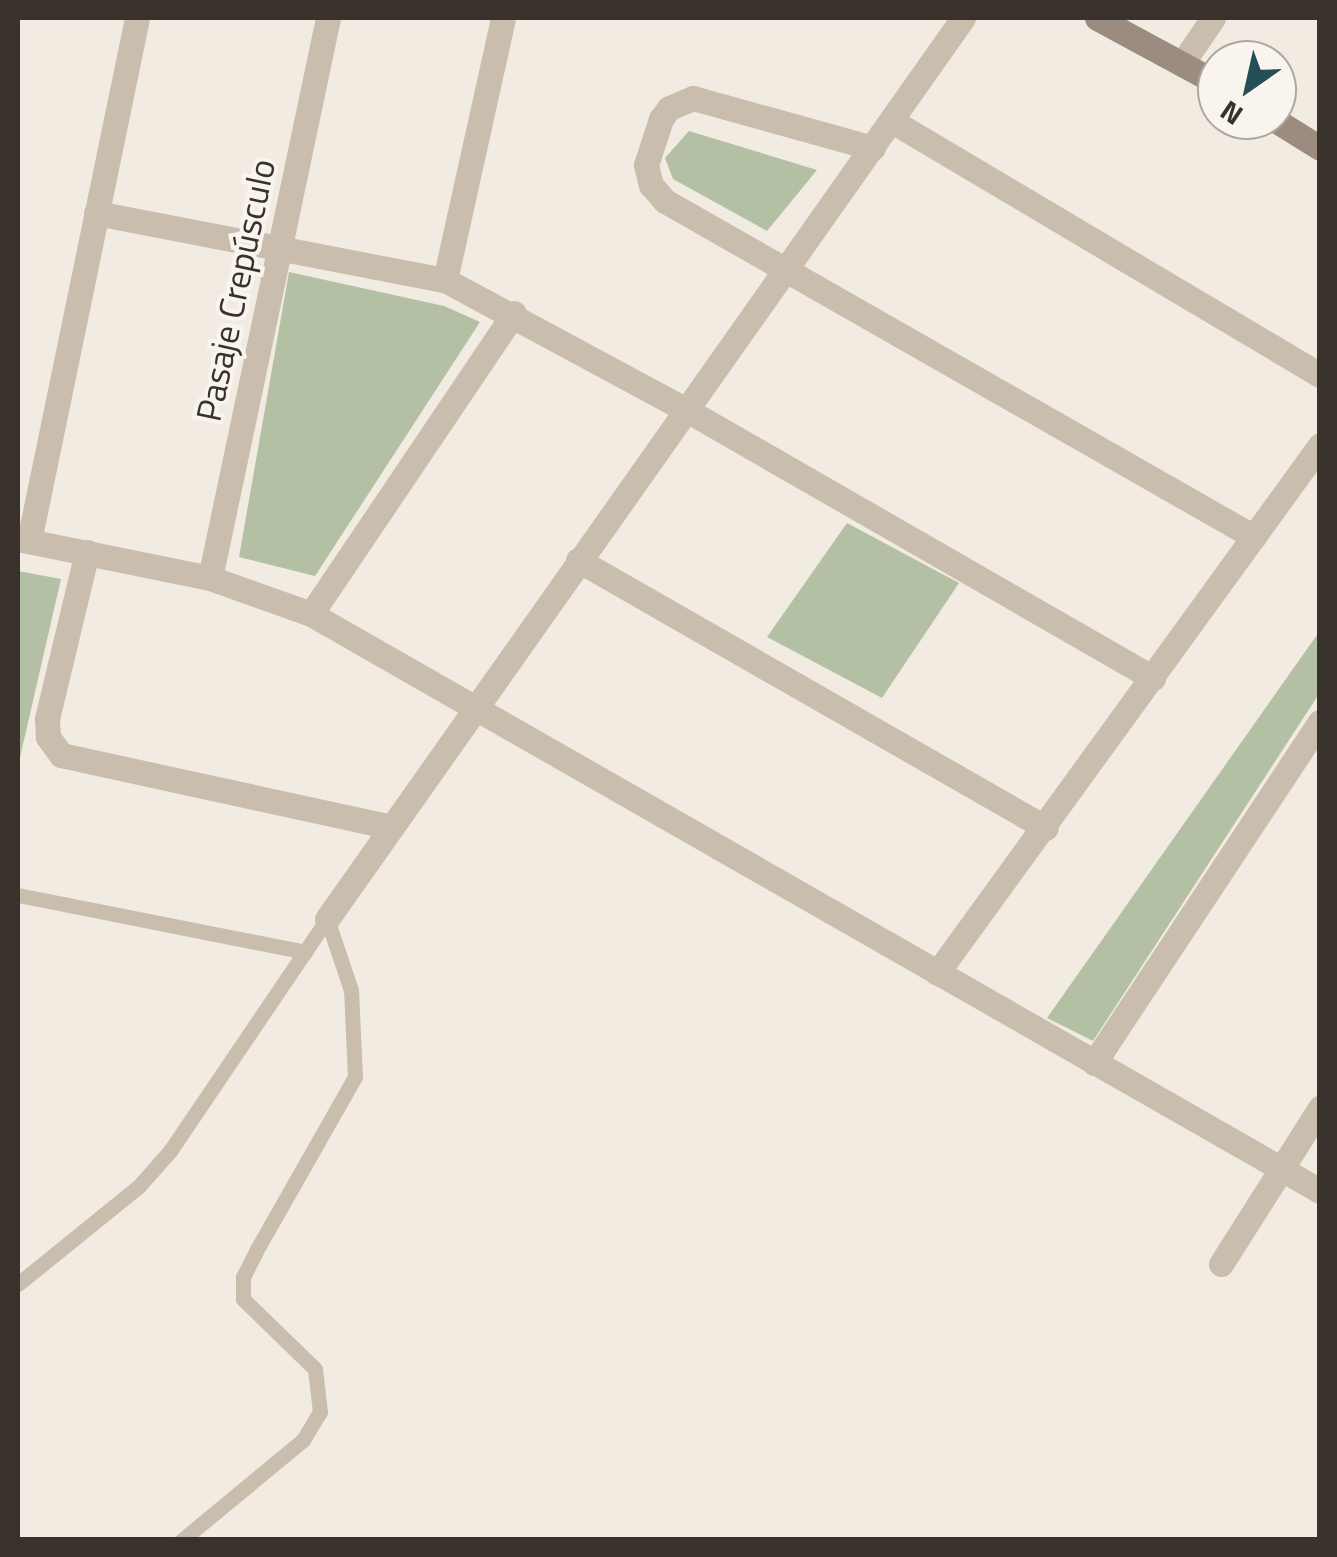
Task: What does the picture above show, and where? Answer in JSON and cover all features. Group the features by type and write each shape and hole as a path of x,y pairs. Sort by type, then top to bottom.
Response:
{"street":[{"path":"137,18 23,540 210,578 311,614 1320,1191"},
{"name":"Pasaje Crepúsculo","path":"210,578 328,18"},
{"path":"445,280 503,18"},
{"path":"327,919 963,18"},
{"path":"1097,18 1197,71"},
{"path":"1183,62 1212,18"},
{"path":"873,148 706,98 680,101 661,119 646,165 657,194 1254,537"},
{"path":"892,122 1320,375"},
{"path":"1297,134 1320,148"},
{"path":"96,213 445,280 514,313 685,409 1153,678"},
{"path":"311,614 514,313"},
{"path":"938,973 1320,445"},
{"path":"87,552 47,719 48,737 60,754 390,827"},
{"path":"578,560 1046,828"},
{"path":"1094,1062 1320,722"},
{"path":"1222,1264 1320,1108"}],"lane":[{"path":"18,894 305,952"},
{"path":"18,1284 139,1186 170,1152 327,919"},
{"path":"182,1540 303,1440 320,1412 315,1368 242,1299 243,1277 256,1251 355,1077 351,990 327,919"}],"green space":[{"path":"689,131 817,170 767,231 673,179 665,158"},
{"path":"289,272 444,306 480,322 315,576 239,557"},
{"path":"847,523 959,583 882,698 767,637"},
{"path":"18,571 61,579 18,766"},
{"path":"1319,632 1319,694 1093,1041 1047,1018"}]}
